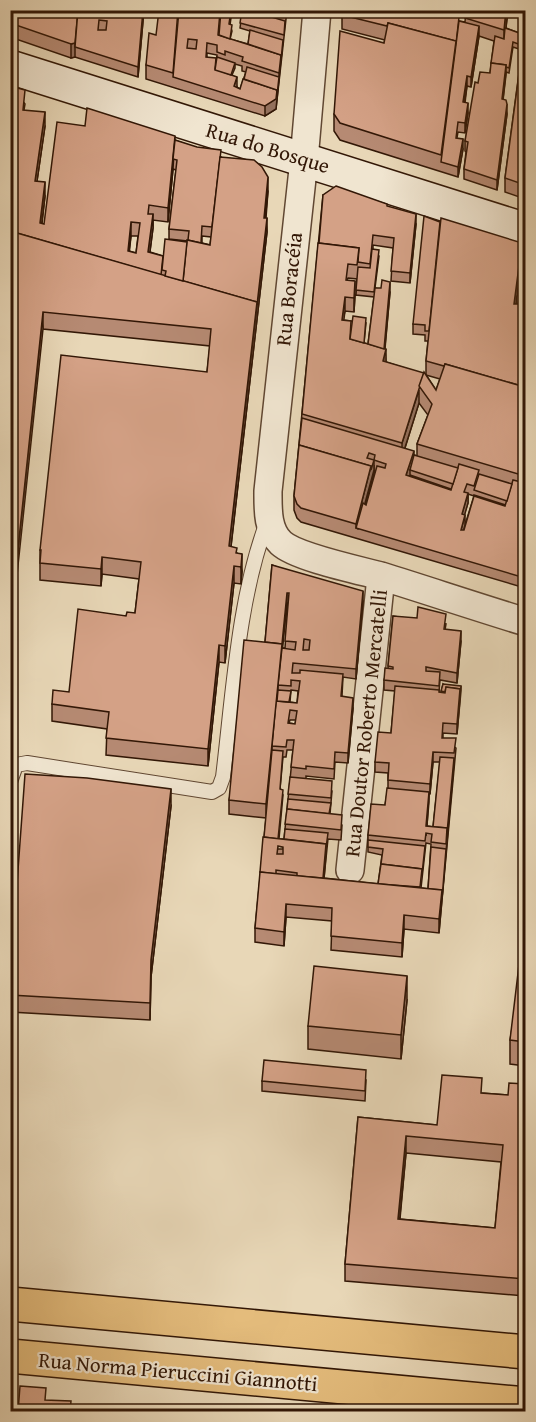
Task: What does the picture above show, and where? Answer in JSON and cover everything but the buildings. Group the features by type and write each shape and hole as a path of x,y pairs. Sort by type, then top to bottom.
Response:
{"main road":[{"path":"10,1304 525,1352"},
{"name":"Rua Norma Pieruccini Giannotti","path":"10,1356 525,1404"}],"street":[{"name":"Rua Boracéia","path":"317,10 304,160 268,491 268,517 279,542 299,553 381,577"},
{"name":"Rua do Bosque","path":"10,67 525,230"},
{"path":"381,577 525,622"},
{"name":"Rua Doutor Roberto Mercatelli","path":"350,870 381,577"}],"lane":[{"path":"10,782 16,765 27,763 212,792 219,788 223,777 250,576 268,517"}]}
